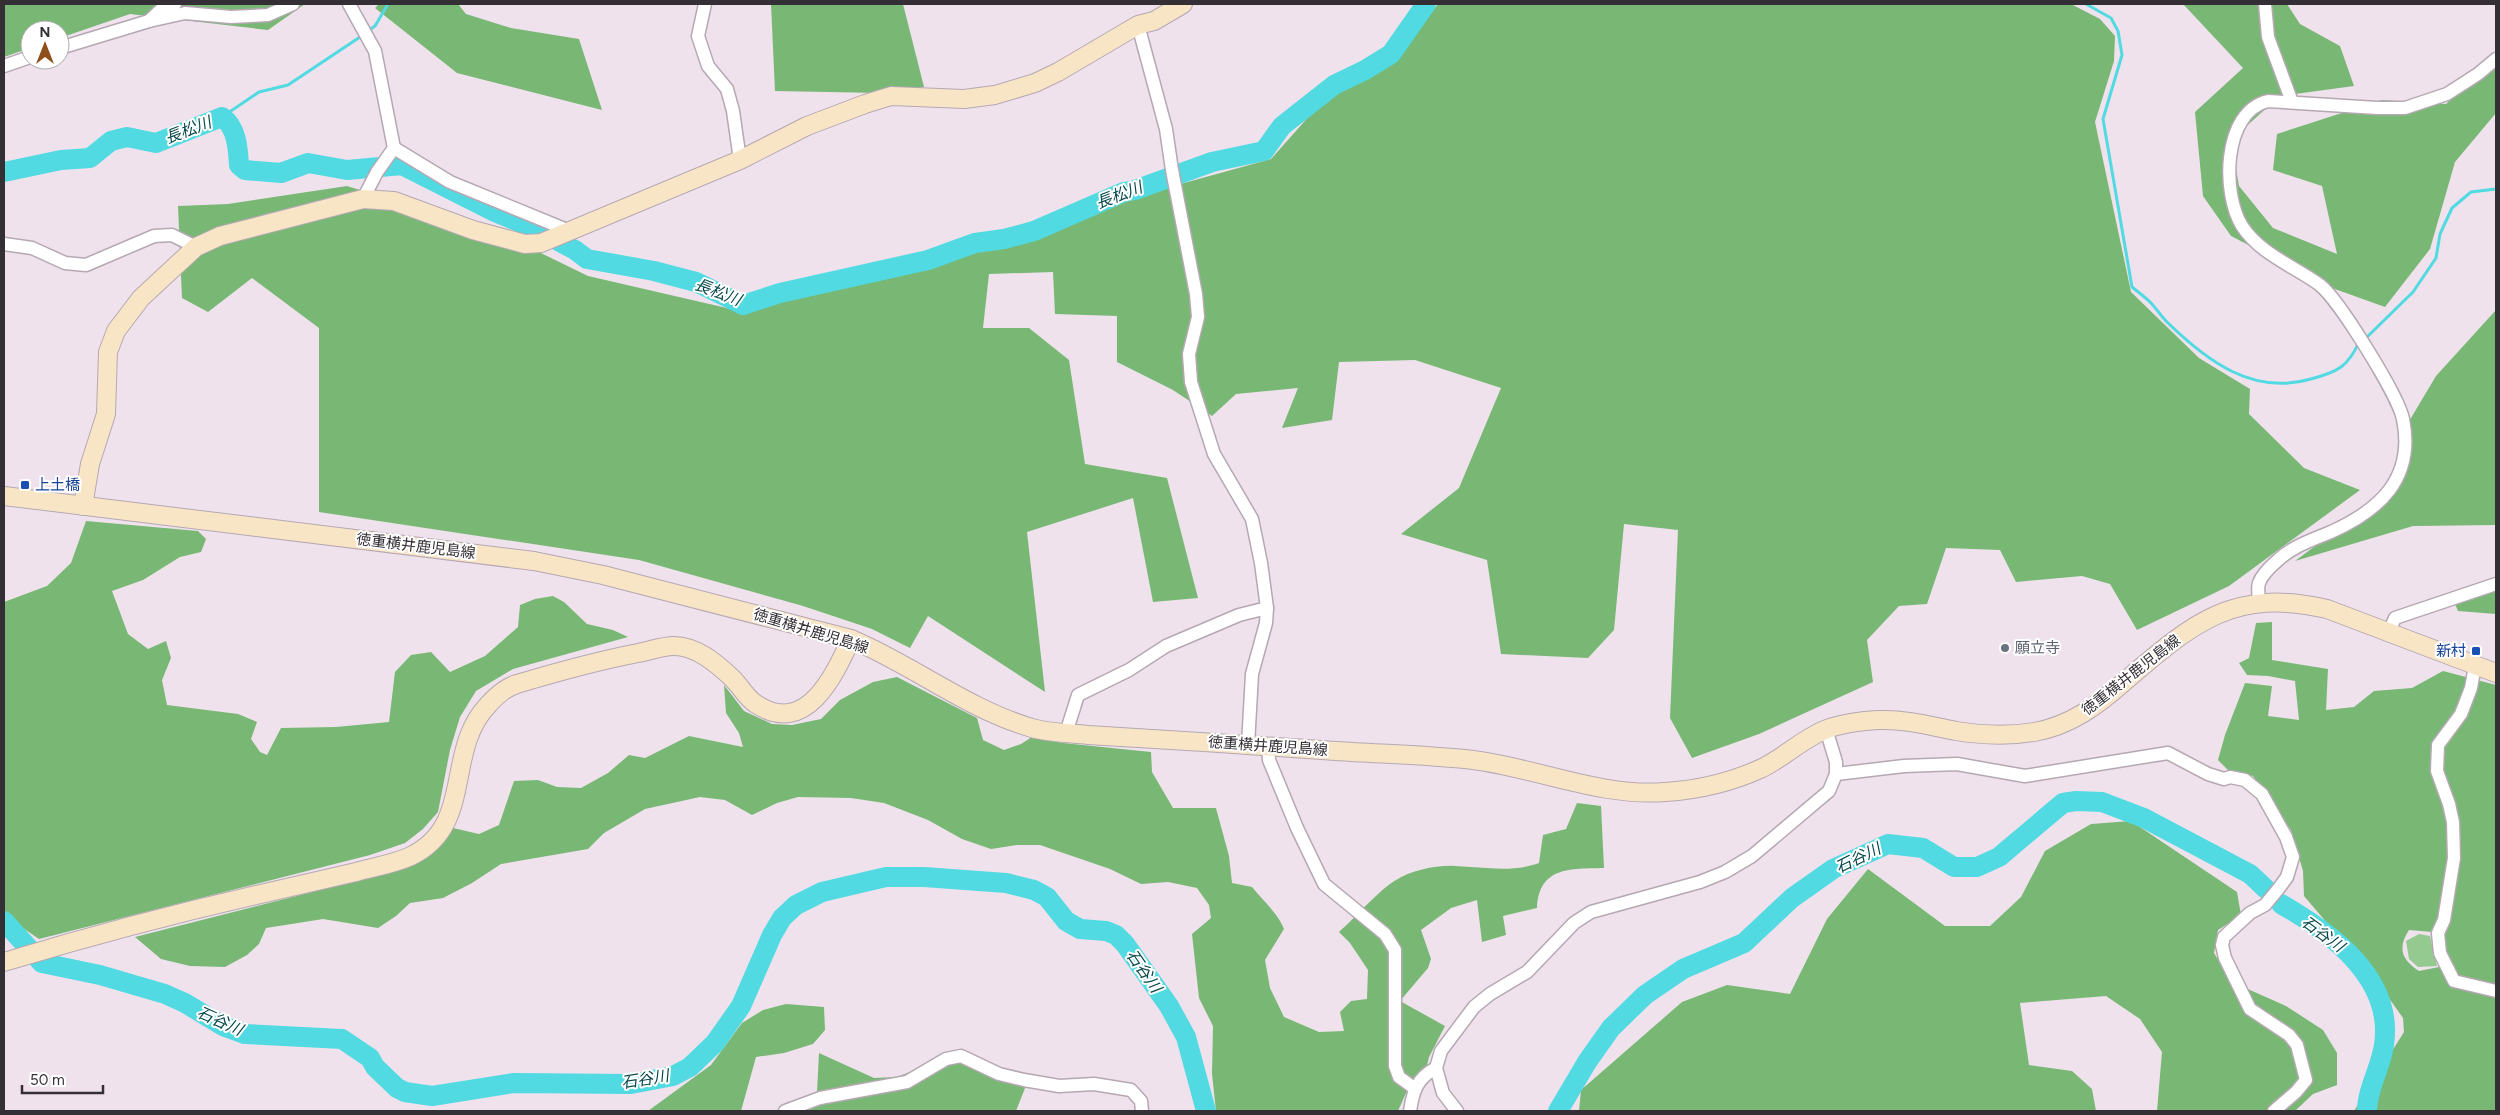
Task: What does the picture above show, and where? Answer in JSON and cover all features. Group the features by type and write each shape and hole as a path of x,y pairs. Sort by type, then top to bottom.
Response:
{"main road":[{"path":"83,506 90,464 106,414 108,352 116,330 141,298 196,247 220,236 363,199 394,202 473,230 525,244 541,243 740,160 807,126 891,96 964,99 996,95 1035,83 1138,25 1154,20 1183,4"},
{"name":"徳重横井鹿児島線","path":"4,496 534,561 603,575 851,640 883,653 972,704 1033,729 1066,733 1470,760 1633,793 1666,792 1714,784 1762,768 1826,729 1878,720 1902,720 1980,734 2017,734 2048,729 2082,715 2105,699 2188,630 2228,610 2259,602 2302,604 2352,617 2496,673"},
{"path":"4,962 191,910 378,866 411,856 429,844 444,826 454,803 467,736 478,715 496,697 513,685 618,657 674,646 697,651 732,678 756,704 777,712 795,712 808,706 819,695 837,671 851,640"}],"street":[{"path":"149,21 165,6 175,4"},
{"path":"70,45 149,21 185,13 231,17 268,15 293,4"},
{"path":"349,4 375,51 391,151 377,172 363,199"},
{"path":"705,4 698,36 708,66 727,89 733,111 740,160"},
{"path":"2265,4 2268,36 2292,102"},
{"path":"1138,25 1166,129 1196,294 1198,317 1189,354 1191,382 1214,454 1252,520 1267,608 1266,623 1252,674 1248,745"},
{"path":"2259,602 2259,583 2267,569 2282,556 2304,542 2357,518 2388,494 2397,480 2404,450 2403,420 2387,384 2362,342 2321,286 2266,251 2242,226 2234,203 2229,177 2230,158 2237,130 2245,115 2258,103 2268,101 2376,108 2406,108 2447,94 2496,59"},
{"path":"4,66 20,61"},
{"path":"391,151 450,182 568,233"},
{"path":"4,244 32,248 76,265 86,265 154,236 164,234 196,247"},
{"path":"2389,632 2394,618 2496,584"},
{"path":"1066,733 1072,709 1078,695 1129,670 1166,646 1239,615 1267,608"},
{"path":"2475,666 2471,688 2461,714 2438,745 2437,771 2449,804 2453,822 2454,858 2444,920 2438,933 2440,953 2454,981 2496,991"},
{"path":"1457,1111 1443,1093 1436,1068 1441,1051 1474,1007 1490,994 1527,972 1574,923 1591,912 1700,882 1725,872 1752,856 1829,791 1836,774 1834,751 1826,729"},
{"path":"1268,746 1269,760 1297,828 1324,884 1385,934 1395,950 1395,1066 1399,1077 1414,1088"},
{"path":"1836,774 1904,766 1957,764 1973,765 1994,772 2025,776 2168,753 2208,774 2224,779 2230,777 2245,780 2262,794 2286,837 2293,857 2287,877 2279,888 2265,905 2250,912 2224,937 2222,945 2225,958 2250,1009 2289,1035 2297,1045 2306,1080 2296,1092 2274,1111"},
{"path":"785,1111 829,1096 907,1082 946,1059 961,1056 999,1074 1024,1080 1058,1086 1094,1084 1131,1090 1141,1101 1142,1111"},
{"path":"1410,1111 1414,1088 1427,1073 1436,1068"}],"green space":[{"path":"4,4 305,4 268,30 130,14 70,35 70,20 20,20 20,51 4,57"},
{"path":"379,4 458,4 466,14 511,28 579,39 602,110 457,73 375,8"},
{"path":"771,4 903,4 924,87 880,93 775,91"},
{"path":"1438,4 2071,4 2100,19 2115,36 2114,61 2095,122 2131,292 2199,358 2250,389 2249,414 2304,468 2360,490 2229,586 2137,630 2110,584 2082,576 2016,582 2000,550 1946,548 1927,604 1899,606 1867,640 1873,682 1759,734 1692,758 1670,718 1678,530 1624,524 1614,630 1588,658 1501,654 1487,560 1401,534 1459,488 1501,388 1415,360 1339,362 1332,420 1282,428 1298,388 1236,394 1212,416 1173,390 1117,362 1117,316 1055,314 1053,272 989,274 983,328 1029,328 1069,360 1085,464 1167,478 1198,598 1153,602 1133,498 1027,532 1045,692 928,616 910,648 872,629 803,606 639,560 319,512 319,328 252,278 208,312 182,298 178,206 228,204 347,186 502,234 588,276 744,312 982,248 1137,196 1271,159 1327,96 1393,61"},
{"path":"2183,4 2287,4 2300,24 2340,46 2354,86 2280,96 2231,140 2239,186 2273,228 2337,254 2322,186 2273,170 2277,134 2382,100 2446,104 2496,56 2496,113 2455,162 2430,249 2385,307 2332,288 2231,236 2203,196 2195,112 2243,68"},
{"path":"2496,310 2496,525 2413,526 2295,561 2338,529 2392,481 2405,428 2436,376"},
{"path":"86,521 198,531 206,539 201,552 180,557 143,580 112,591 128,634 148,649 166,641 171,658 162,680 167,705 238,714 257,722 251,739 260,752 267,755 281,728 336,727 389,722 395,672 411,655 431,652 450,672 485,656 518,627 520,605 535,599 553,596 564,602 587,624 613,630 628,637 513,669 476,691 460,717 450,750 438,812 423,829 405,843 370,855 39,939 4,915 4,602 47,586 71,563"},
{"path":"2496,588 2496,614 2458,611 2455,604"},
{"path":"2272,622 2272,660 2328,669 2326,710 2354,707 2374,691 2412,688 2443,671 2496,685 2496,1111 2354,1111 2404,1032 2403,1018 2357,953 2339,937 2304,896 2303,871 2291,830 2253,776 2230,772 2218,760 2225,735 2245,683 2272,686 2268,716 2299,720 2295,681 2268,676 2247,675 2239,663 2249,658 2256,623","holes":["2409,930 2432,932 2439,967 2419,971 2405,958 2402,948 2403,942"]},
{"path":"897,677 977,718 983,740 1004,750 1021,744 1032,737 1063,743 1151,752 1152,772 1173,808 1216,808 1229,856 1232,883 1252,887 1274,912 1284,929 1265,960 1270,988 1284,1017 1319,1032 1344,1031 1340,1012 1351,1001 1367,999 1368,970 1350,943 1339,932 1375,897 1402,876 1440,866 1508,869 1539,863 1543,835 1566,829 1577,803 1601,806 1604,868 1569,870 1550,877 1539,894 1537,908 1503,916 1506,935 1482,942 1477,900 1451,908 1421,930 1431,959 1428,968 1400,1001 1445,1026 1429,1057 1425,1074 1411,1082 1398,1111 1216,1111 1212,1074 1213,1026 1199,998 1192,934 1211,918 1209,905 1197,888 1168,882 1141,884 1110,869 1040,845 1017,845 991,849 962,839 928,820 884,803 851,798 798,797 777,803 752,815 725,800 700,797 645,809 604,833 588,849 501,864 472,883 443,898 410,903 396,916 378,928 323,919 266,928 259,944 247,955 225,967 190,966 161,959 135,937 407,868 435,850 453,828 479,834 499,825 514,781 538,780 557,787 581,788 608,773 629,755 645,758 689,736 743,747 739,733 726,713 724,685 744,711 772,724 792,725 821,719 840,700 873,682"},
{"path":"2131,821 2237,892 2241,915 2218,930 2214,953 2232,982 2286,1006 2323,1030 2337,1053 2337,1085 2313,1094 2295,1111 2157,1111 2162,1052 2140,1019 2106,996 2020,1003 2029,1065 2072,1071 2092,1089 2096,1111 1579,1111 1581,1090 1682,1002 1727,985 1790,994 1827,919 1868,869 1945,926 1990,926 2021,897 2045,851 2091,824"},
{"path":"2419,934 2430,936 2437,966 2418,967 2409,959 2406,941"},
{"path":"786,1004 824,1007 825,1030 813,1044 784,1053 756,1057 741,1111 648,1111 711,1065 742,1023 763,1010"},
{"path":"819,1053 874,1078 897,1077 935,1062 958,1060 1027,1083 1016,1111 793,1111 817,1092"}],"waterway":[{"path":"368,31 375,26 388,4"},
{"name":"長松川","path":"4,172 61,160 90,158 111,141 127,137 156,143 222,117 234,132 239,165 245,170 281,173 308,163 347,170 402,165 495,212 536,229 575,250 587,259 654,271 696,282 743,305 780,293 928,260 975,243 1004,239 1034,231 1124,192 1135,190 1212,162 1264,151 1282,126 1334,85 1365,70 1391,54 1426,4"},
{"path":"2086,4 2111,18 2118,31 2122,55 2103,119 2132,287 2148,300 2167,322 2198,350 2232,372 2250,379 2270,383 2290,383 2328,374 2346,363 2359,342"},
{"path":"222,117 259,92 288,85 363,35"},
{"path":"2365,339 2413,292 2436,258 2440,234 2452,208 2471,192 2496,189"},
{"name":"石谷川","path":"1558,1111 1587,1062 1611,1028 1645,995 1683,969 1744,943 1792,898 1833,869 1888,844 1923,848 1954,867 1977,867 1999,857 2063,803 2076,801 2102,802 2144,818 2250,874 2266,889"},
{"name":"石谷川","path":"4,921 42,963 100,975 165,994 185,1003 223,1026 245,1034 342,1039 370,1058 375,1067 397,1088 405,1092 432,1096 514,1083 631,1084 673,1076 690,1067 715,1043 741,1006 772,935 782,918 796,905 822,892 886,877 924,877 1006,883 1034,890 1047,897 1066,921 1080,929 1106,931 1116,935 1125,944 1169,1006 1186,1037 1206,1111"},
{"name":"石谷川","path":"2281,904 2320,929 2355,960 2369,979 2379,999 2384,1021 2384,1045 2369,1094 2367,1111"}],"place":[{"name":"上土橋","path":"25,485"},
{"name":"願立寺","path":"2005,648"},
{"name":"新村","path":"2476,651"}]}
